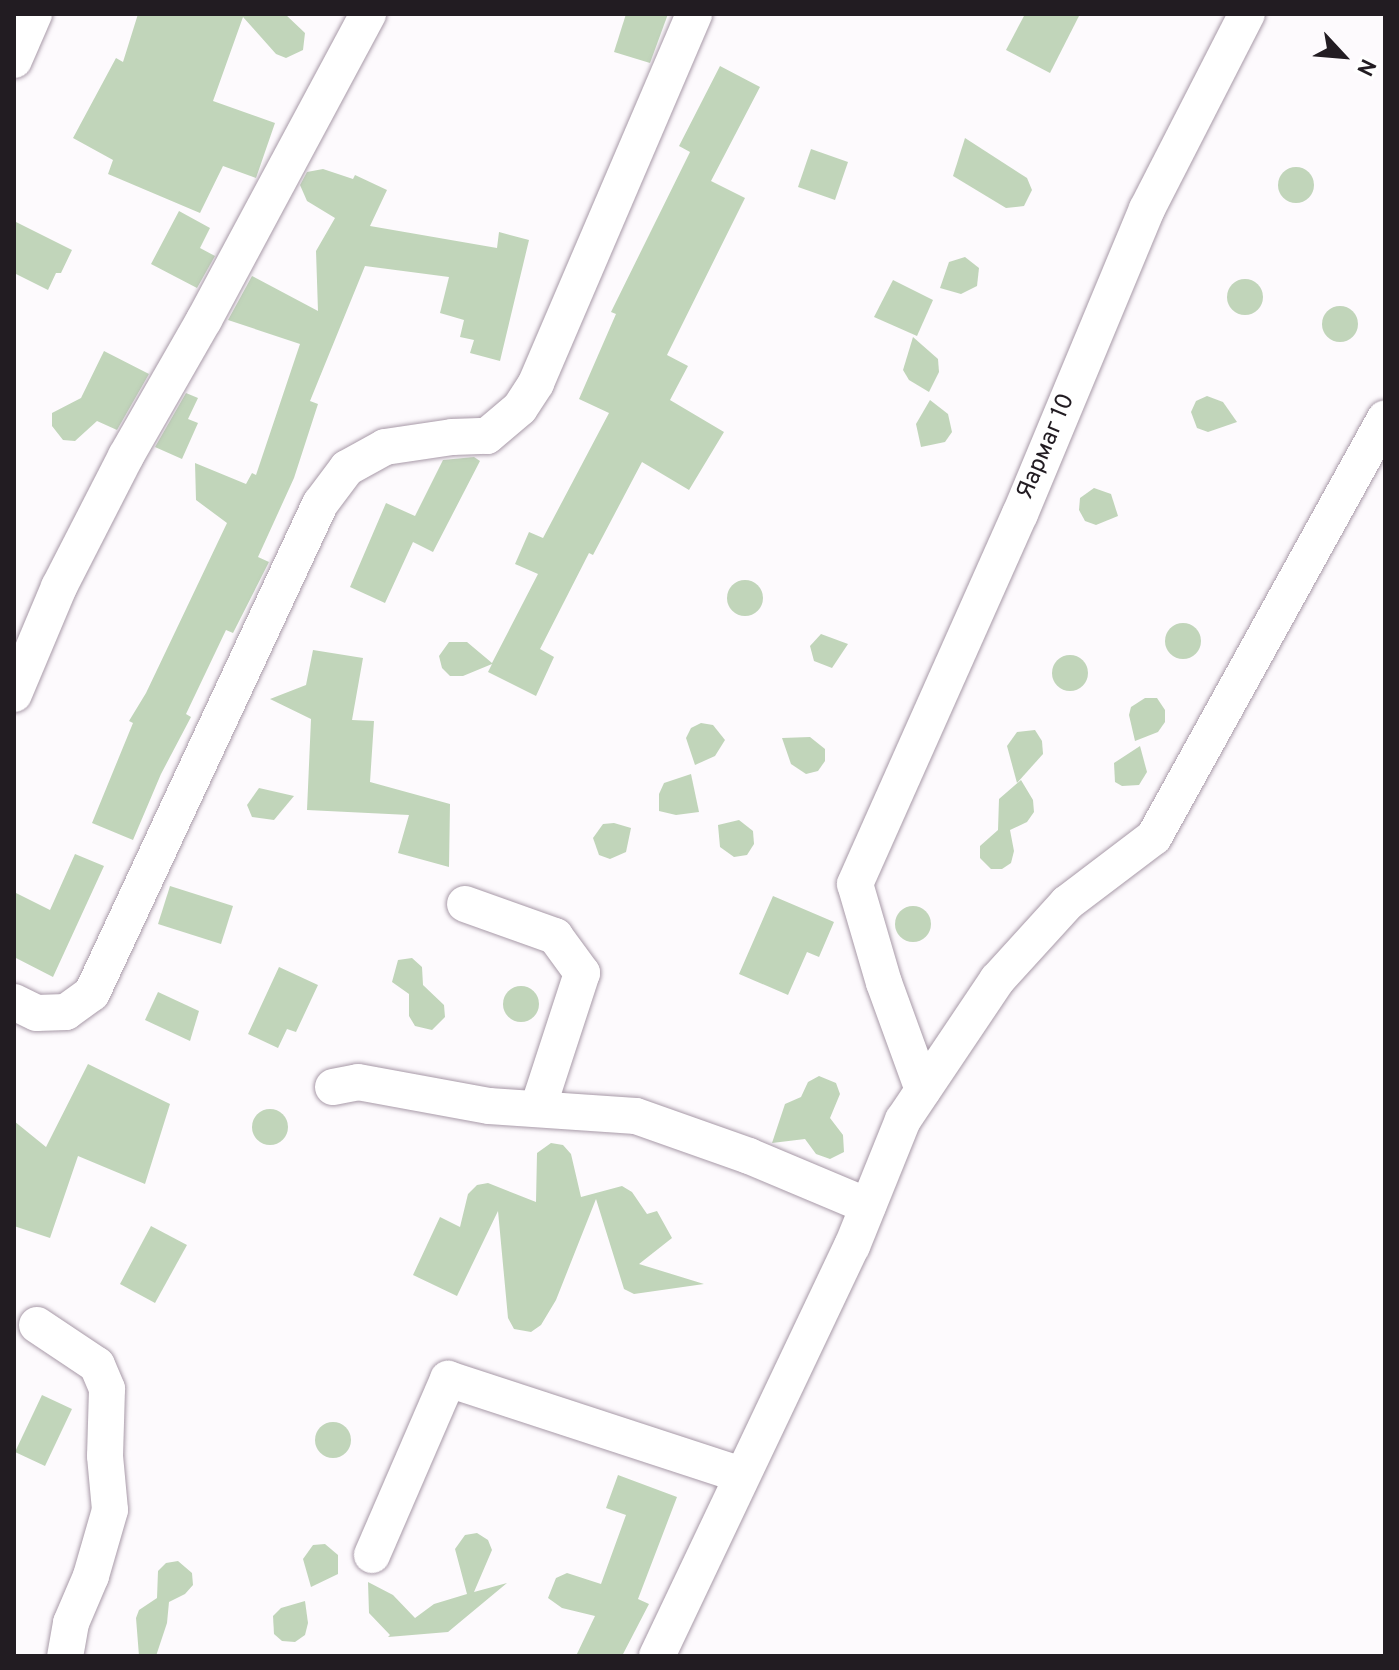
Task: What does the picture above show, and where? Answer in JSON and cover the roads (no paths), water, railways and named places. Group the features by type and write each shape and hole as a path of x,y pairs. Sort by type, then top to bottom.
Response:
{"street":[{"path":"14,60 34,14"},
{"path":"14,694 59,587 126,456 204,320 368,14"},
{"path":"14,1002 37,1013 66,1012 92,993 320,504 347,468 385,447 452,437 487,436 520,408 536,383 694,14"},
{"name":"Яармаг 10","path":"923,1090 884,983 855,884 1020,514 1147,209 1247,14"},
{"path":"657,1656 868,1206 903,1120 997,980 1067,903 1154,837 1385,419"},
{"path":"465,904 555,936 582,973 538,1108"},
{"path":"333,1087 358,1082 489,1106 636,1116 749,1156 868,1206"},
{"path":"37,1325 97,1365 107,1389 105,1456 110,1510 91,1576 71,1623 65,1656"},
{"path":"372,1555 448,1379 741,1475"}]}
